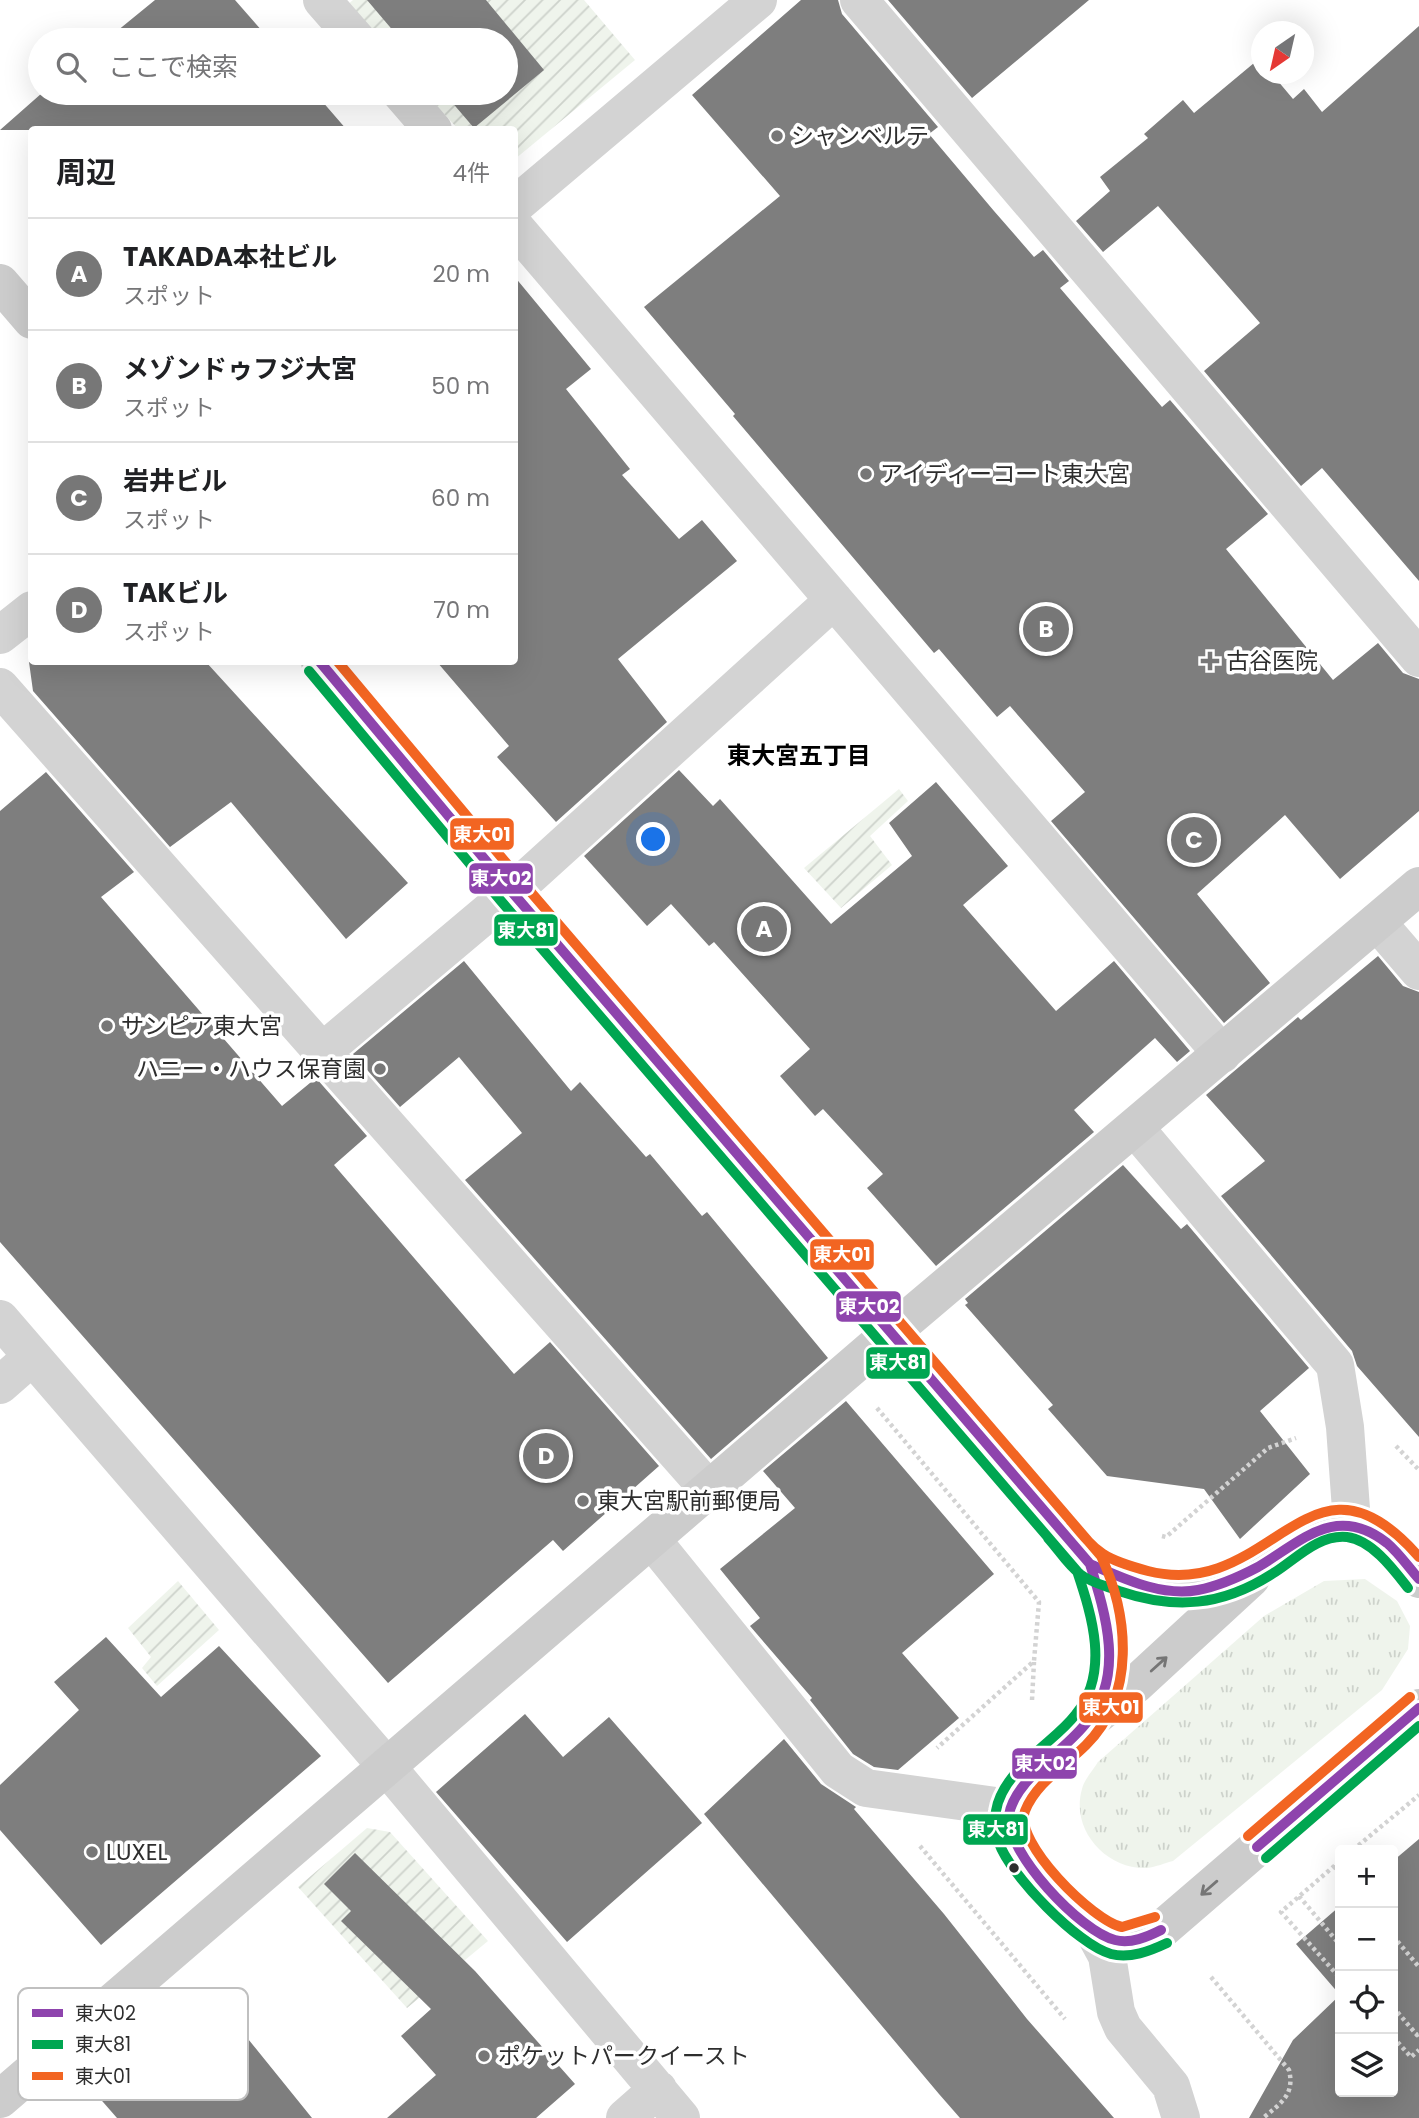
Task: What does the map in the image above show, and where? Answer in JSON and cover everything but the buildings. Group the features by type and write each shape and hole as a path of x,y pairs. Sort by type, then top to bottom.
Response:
{"street":[{"path":"322,0 346,28"},
{"path":"518,203 758,0"},
{"path":"859,0 1419,658"},
{"path":"411,105 430,126"},
{"path":"518,231 1222,1054"},
{"path":"0,283 28,315"},
{"path":"322,1052 512,892 834,600"},
{"path":"0,635 28,613"},
{"path":"323,665 512,892 1090,1564 1109,1635 1109,1667 1099,1699 1087,1723"},
{"path":"0,687 710,1491"},
{"path":"129,1988 892,1332 1419,886"},
{"path":"1377,922 1419,971"},
{"path":"1135,1128 1335,1365 1345,1427 1352,1523"},
{"path":"0,1319 387,1767 681,2118"},
{"path":"0,1385 32,1357"},
{"path":"1181,2118 1171,2086 1123,2028 1116,2012 1107,1956 1094,1932 1017,1847 1009,1820 1010,1808 1037,1771 1087,1723 1136,1684 1267,1561 1297,1538 1321,1525 1352,1523 1386,1543 1419,1578"},
{"path":"652,1540 838,1770 866,1788 1010,1808"},
{"path":"1090,1564 1165,1591 1198,1590 1234,1581 1267,1561"},
{"path":"1094,1932 1116,1941 1140,1940 1161,1930 1419,1708"},
{"path":"0,2099 18,2084"},
{"path":"625,2118 658,2089"}],"path":[{"path":"870,1399 1039,1602 1032,1700"},
{"path":"1152,1534 1166,1537 1268,1448 1327,1426 1371,1431 1400,1448 1419,1470"},
{"path":"936,1750 1034,1661"},
{"path":"1359,1845 1419,1795"},
{"path":"916,1842 1073,2028"},
{"path":"1334,1866 1281,1912 1335,1972"},
{"path":"1299,1896 1335,1939"},
{"path":"1398,1942 1419,1967"},
{"path":"1211,1977 1289,2070 1292,2089 1287,2098 1263,2118"},
{"path":"1398,2013 1417,2035 1419,2033"},
{"path":"1398,2043 1411,2057 1419,2050"}],"green space":[{"path":"353,0 584,0 635,60 518,157 518,126 455,126 436,105 518,105 518,28 366,28 346,6"},
{"path":"899,789 908,801 870,836 892,865 841,908 804,868"},
{"path":"1365,1579 1397,1601 1410,1626 1408,1649 1382,1690 1173,1861 1147,1868 1132,1867 1106,1855 1095,1845 1081,1819 1080,1804 1083,1786 1098,1762 1264,1616 1324,1581"},
{"path":"178,1581 219,1630 157,1686 142,1668 151,1657 128,1628"},
{"path":"367,1828 390,1832 488,1941 407,2008 298,1887"}],"transit line":[{"name":"東大02","path":"323,665 512,892 1090,1564 1102,1604 1109,1645 1106,1685 1099,1704 1087,1722 1021,1788 1009,1815 1011,1831 1019,1849 1048,1888 1065,1907 1101,1934 1115,1940 1127,1941 1161,1930"},
{"name":"東大01","path":"341,665 523,883 1101,1556 1118,1604 1122,1629 1120,1679 1113,1703 1102,1725 1086,1745 1036,1792 1025,1811 1025,1825 1043,1860 1075,1896 1093,1911 1122,1927 1155,1917"},
{"name":"東大81","path":"309,671 501,901 1077,1571 1088,1606 1095,1644 1093,1680 1076,1714 1024,1763 1004,1789 996,1811 997,1836 1016,1873 1031,1890 1064,1923 1097,1948 1125,1956 1167,1943"},
{"name":"東大01","path":"1070,1520 1103,1554 1148,1571 1191,1574 1228,1564 1318,1514 1348,1510 1381,1522 1419,1557"},
{"name":"東大02","path":"1090,1564 1156,1589 1198,1590 1221,1584 1251,1571 1320,1530 1335,1526 1352,1526 1369,1531 1387,1543 1419,1579"},
{"name":"東大81","path":"1048,1538 1071,1566 1089,1580 1160,1601 1198,1602 1235,1593 1272,1574 1307,1549 1336,1537 1356,1539 1374,1550 1408,1588"},
{"name":"東大01","path":"1248,1836 1410,1697"},
{"name":"東大02","path":"1257,1847 1419,1708"},
{"name":"東大81","path":"1266,1858 1419,1726"}],"place":[{"name":"シャンベルテ","path":"777,136"},
{"name":"アイディーコート東大宮","path":"866,474"},
{"name":"メゾンドゥフジ大宮","path":"1046,629"},
{"name":"古谷医院","path":"1210,661"},
{"name":"岩井ビル","path":"1194,840"},
{"name":"TAKADA本社ビル","path":"764,929"},
{"name":"サンピア東大宮","path":"107,1026"},
{"name":"ハニー・ハウス保育園","path":"380,1069"},
{"name":"TAKビル","path":"546,1456"},
{"name":"東大宮駅前郵便局","path":"583,1501"},
{"name":"LUXEL","path":"92,1852"},
{"name":"ポケットパークイースト","path":"484,2056"}],"district":[{"name":"東大宮五丁目","path":"799,756"}]}
